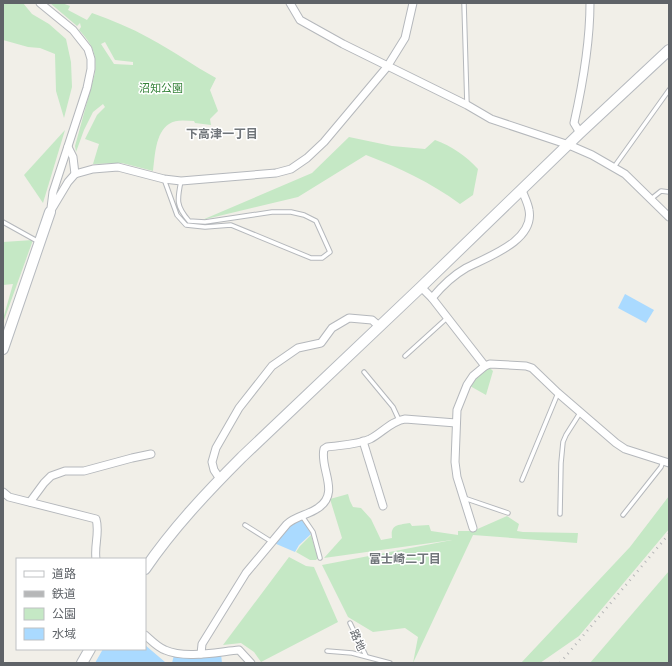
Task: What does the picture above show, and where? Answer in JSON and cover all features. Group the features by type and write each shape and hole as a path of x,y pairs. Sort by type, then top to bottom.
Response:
{"street":[{"path":"3,349 50,212 54,192 87,88 91,69 91,59 88,49 73,30 40,3"},
{"path":"290,3 300,20 387,67 467,105 491,119 569,145 592,155 625,174 669,217"},
{"path":"50,212 68,182 75,174 93,169 118,167 164,179 181,181 276,173 291,168 307,158 324,142 387,67 405,38 413,3"},
{"path":"580,133 574,123 584,78 590,29 590,3"},
{"path":"146,568 189,514 220,479 580,133 669,50"},
{"path":"68,147 73,157 75,174"},
{"path":"432,298 447,281 467,268 484,261 505,249 527,228 529,211 522,190"},
{"path":"421,287 432,298 485,366"},
{"path":"220,479 214,470 212,462 216,448 239,408 272,366 298,348 321,343 332,328 349,318 372,320 380,326"},
{"path":"472,528 462,498 455,462 457,410 467,385 473,376 485,366 490,364 526,366 532,368 580,413 616,443 625,449 666,462"},
{"path":"201,654 202,644 246,573 287,524 293,519 318,508 327,497 329,480 323,460 324,449 327,447 363,441 376,436 388,426 399,420 405,419 456,423"},
{"path":"363,441 384,506"},
{"path":"30,502 51,476 65,471 84,471 151,454"},
{"path":"3,492 9,497 96,519 98,528 95,550 96,558"},
{"path":"146,636 164,650 180,654 201,654 239,650 251,663"},
{"path":"82,663 89,650"}],"lane":[{"path":"464,3 467,105"},
{"path":"613,168 669,90"},
{"path":"164,179 177,215 186,225 205,227 231,225 311,258 322,258 330,252 316,221 304,215 291,212 272,212 205,222 189,221 182,213 177,199 181,181"},
{"path":"650,200 661,191 669,192"},
{"path":"3,222 40,242"},
{"path":"405,356 447,318"},
{"path":"364,372 393,407 399,420"},
{"path":"522,480 558,393"},
{"path":"560,514 563,442 580,413"},
{"path":"623,515 666,462"},
{"path":"462,498 508,513"},
{"path":"301,515 313,532 320,558"},
{"path":"245,525 273,542"},
{"name":"路地","path":"350,623 366,656"},
{"path":"328,650 352,653 390,663"}],"green space":[{"path":"3,3 23,3 32,14 49,24 66,39 71,62 72,87 64,118 56,91 55,54 40,48 28,47 3,40"},
{"name":"沼知公園","path":"50,3 62,3 70,6 68,10 87,20 92,13 114,21 142,34 216,78 210,90 218,111 210,119 211,125 195,123 194,121 175,121 169,124 164,128 158,139 153,171 122,163 93,164 99,144 85,139 97,115 105,107 103,104 93,112 84,130 76,152 75,146 95,73 93,49 79,30 81,27 80,23 77,26","holes":["105,42 115,60 133,62 133,65 114,64 101,44"]},
{"path":"65,130 43,203 24,175"},
{"path":"349,137 392,146 425,149 435,140 441,142 469,160 478,169 473,195 460,204 414,176 366,155 298,197 202,220 312,173"},
{"path":"33,240 3,323 13,284 3,285 3,242"},
{"path":"490,368 493,371 486,395 470,386 481,373"},
{"path":"348,494 353,507 361,508 371,519 381,540 392,538 392,530 396,526 402,524 410,523 412,526 429,525 431,531 458,535 458,531 473,531 507,516 519,524 517,531 578,533 577,543 473,535 413,663 418,637 405,628 373,632 348,617 322,565 452,540 324,558 342,538 330,499"},
{"path":"669,496 669,529 579,636 540,663 521,663 630,547"},
{"path":"311,535 318,558 316,560 310,560 296,552"},
{"path":"289,557 306,566 314,567 338,622 261,662 254,652 241,643 223,645"},
{"path":"669,571 669,663 590,663"}],"water":[{"path":"625,294 654,310 646,323 618,308"},
{"path":"301,517 311,534 299,545 295,552 274,543 288,525"},
{"path":"146,646 165,662 165,663 95,663 102,650 146,650"},
{"path":"221,654 222,663 172,663 174,655"}],"railway":[{"path":"560,663 669,534"}],"district":[{"name":"下高津一丁目","path":"222,134"},
{"name":"富士崎二丁目","path":"405,559"}]}
